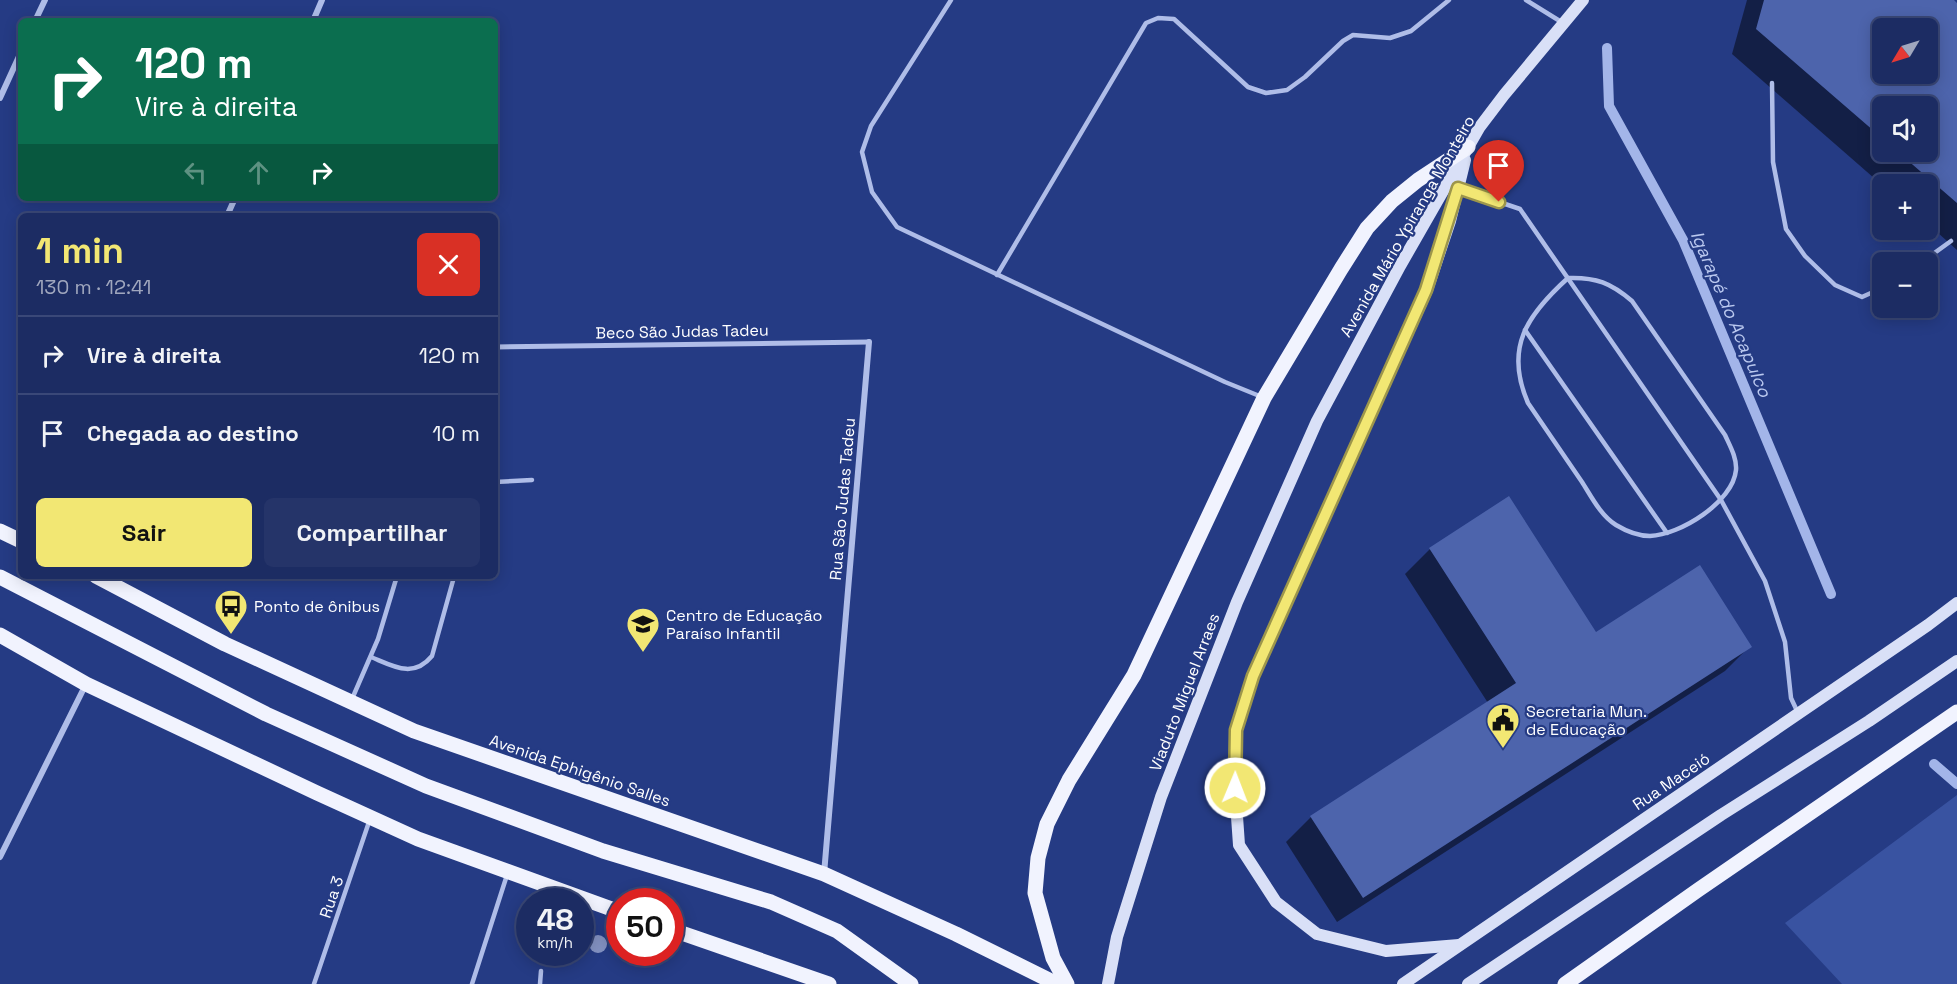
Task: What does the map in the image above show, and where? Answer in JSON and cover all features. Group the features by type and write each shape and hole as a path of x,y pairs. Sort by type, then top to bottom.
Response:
{"main road":[{"name":"Avenida Mário Ypiranga Monteiro","path":"1317,421 1400,266 1468,147 1504,94 1582,0"},
{"path":"1459,945 1386,951 1317,934 1276,902 1239,844 1235,788 1236,730 1253,676 1426,290 1458,188 1468,147"},
{"path":"1066,984 1053,958 1035,893 1038,858 1047,824 1069,780 1134,675 1264,398 1367,228 1392,201 1418,180 1468,147"},
{"name":"Viaduto Miguel Arraes","path":"1108,984 1117,937 1161,797 1237,602 1317,421"},
{"path":"0,531 18,540"},
{"path":"0,578 266,714 426,786 603,851 771,902 837,931 911,984"},
{"name":"Avenida Ephigênio Salles","path":"102,579 225,644 414,731 824,874 956,934 1057,984"},
{"name":"Rua Maceió","path":"1402,984 1957,603"},
{"path":"0,635 86,684 418,839 606,907"},
{"path":"1468,984 1957,661"},
{"path":"1565,984 1957,712"},
{"path":"684,934 829,984"}],"street":[{"path":"36,18 45,0"},
{"path":"314,18 322,0"},
{"path":"0,98 18,59"},
{"name":"Beco São Judas Tadeu","path":"498,347 869,342"},
{"name":"Rua São Judas Tadeu","path":"824,874 869,342"},
{"path":"0,857 86,684"}],"lane":[{"path":"951,0 871,126 862,153 872,192 897,227 1225,382 1264,398"},
{"path":"997,275 1146,23 1158,18 1174,19 1248,87 1266,93 1287,90 1353,35 1390,38 1411,31 1449,0"},
{"path":"1526,0 1563,22"},
{"path":"1772,83 1773,162 1786,229 1805,256 1835,285 1862,297 1872,292"},
{"path":"1458,188 1520,209 1721,500 1765,580 1785,642 1791,698 1798,714"},
{"path":"1936,252 1951,241"},
{"path":"1568,278 1586,278 1604,282 1632,301 1719,426 1733,453 1736,469 1732,484 1721,500 1686,526 1667,533 1650,536 1631,533 1613,524 1528,403 1520,384 1518,364 1525,330 1537,310 1568,278"},
{"path":"1525,330 1667,533"},
{"path":"498,482 532,480"},
{"path":"351,702 371,657 396,579"},
{"path":"371,657 397,668 413,670 424,665 432,656 453,579"},
{"name":"Rua 3","path":"314,984 370,817"},
{"path":"472,984 508,872"},
{"path":"540,984 541,971"}],"shaded area":[{"path":"1957,795 1957,984 1842,984 1785,923"}],"building":[{"path":"1764,0 1954,0 1957,3 1957,203 1938,187 1938,174 1923,174 1910,162 1938,162 1938,96 1872,96 1872,129 1756,29"},
{"name":"Secretaria Mun. de Educação","path":"1509,496 1596,632 1700,565 1752,647 1363,898 1310,816 1516,683 1429,548"}],"waterway":[{"name":"Igarapé do Acapulco","path":"1607,48 1609,106 1683,240 1831,594"},
{"name":"Igarapé do Acapulco","path":"1934,764 1957,784"}],"place":[{"name":"Ponto de ônibus","path":"231,635"},
{"name":"Centro de Educação Paraíso Infantil","path":"643,653"},
{"name":"Secretaria Mun. de Educação","path":"1503,749"}],"route":[{"path":"1235,788 1236,730 1253,676 1426,290 1450,221 1458,188 1499,202"}]}
